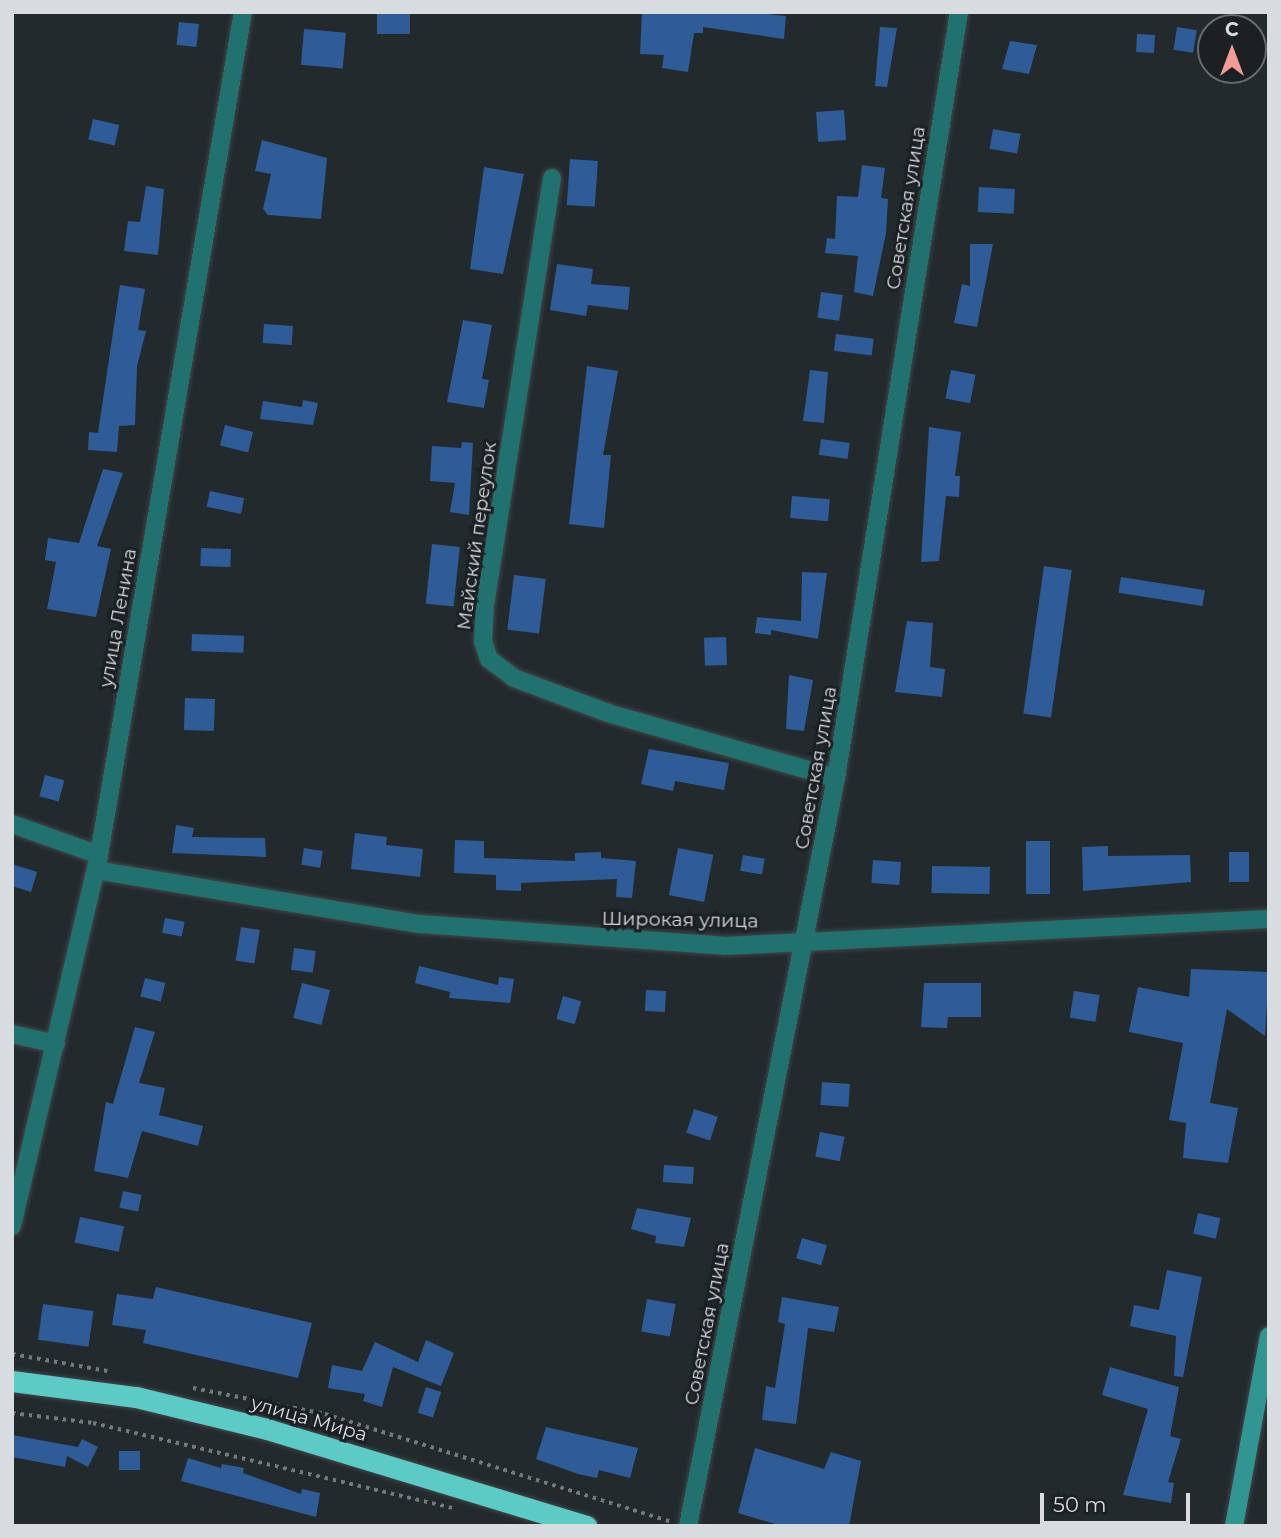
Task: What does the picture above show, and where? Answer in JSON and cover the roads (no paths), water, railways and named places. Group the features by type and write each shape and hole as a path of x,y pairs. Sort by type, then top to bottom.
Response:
{"highway":[{"name":"улица Мира","path":"12,1381 136,1397 254,1426 587,1526"}],"main road":[{"path":"1234,1526 1269,1336"}],"street":[{"name":"улица Ленина","path":"12,1226 98,862 243,12"},
{"name":"Советская улица","path":"686,1526 807,940 836,778 959,12"},
{"name":"Майский переулок","path":"552,178 485,604 483,641 489,659 514,678 608,713 836,778"},
{"name":"Широкая улица","path":"12,824 98,862 420,924 724,946 1269,919"},
{"path":"12,1034 56,1044"}]}
